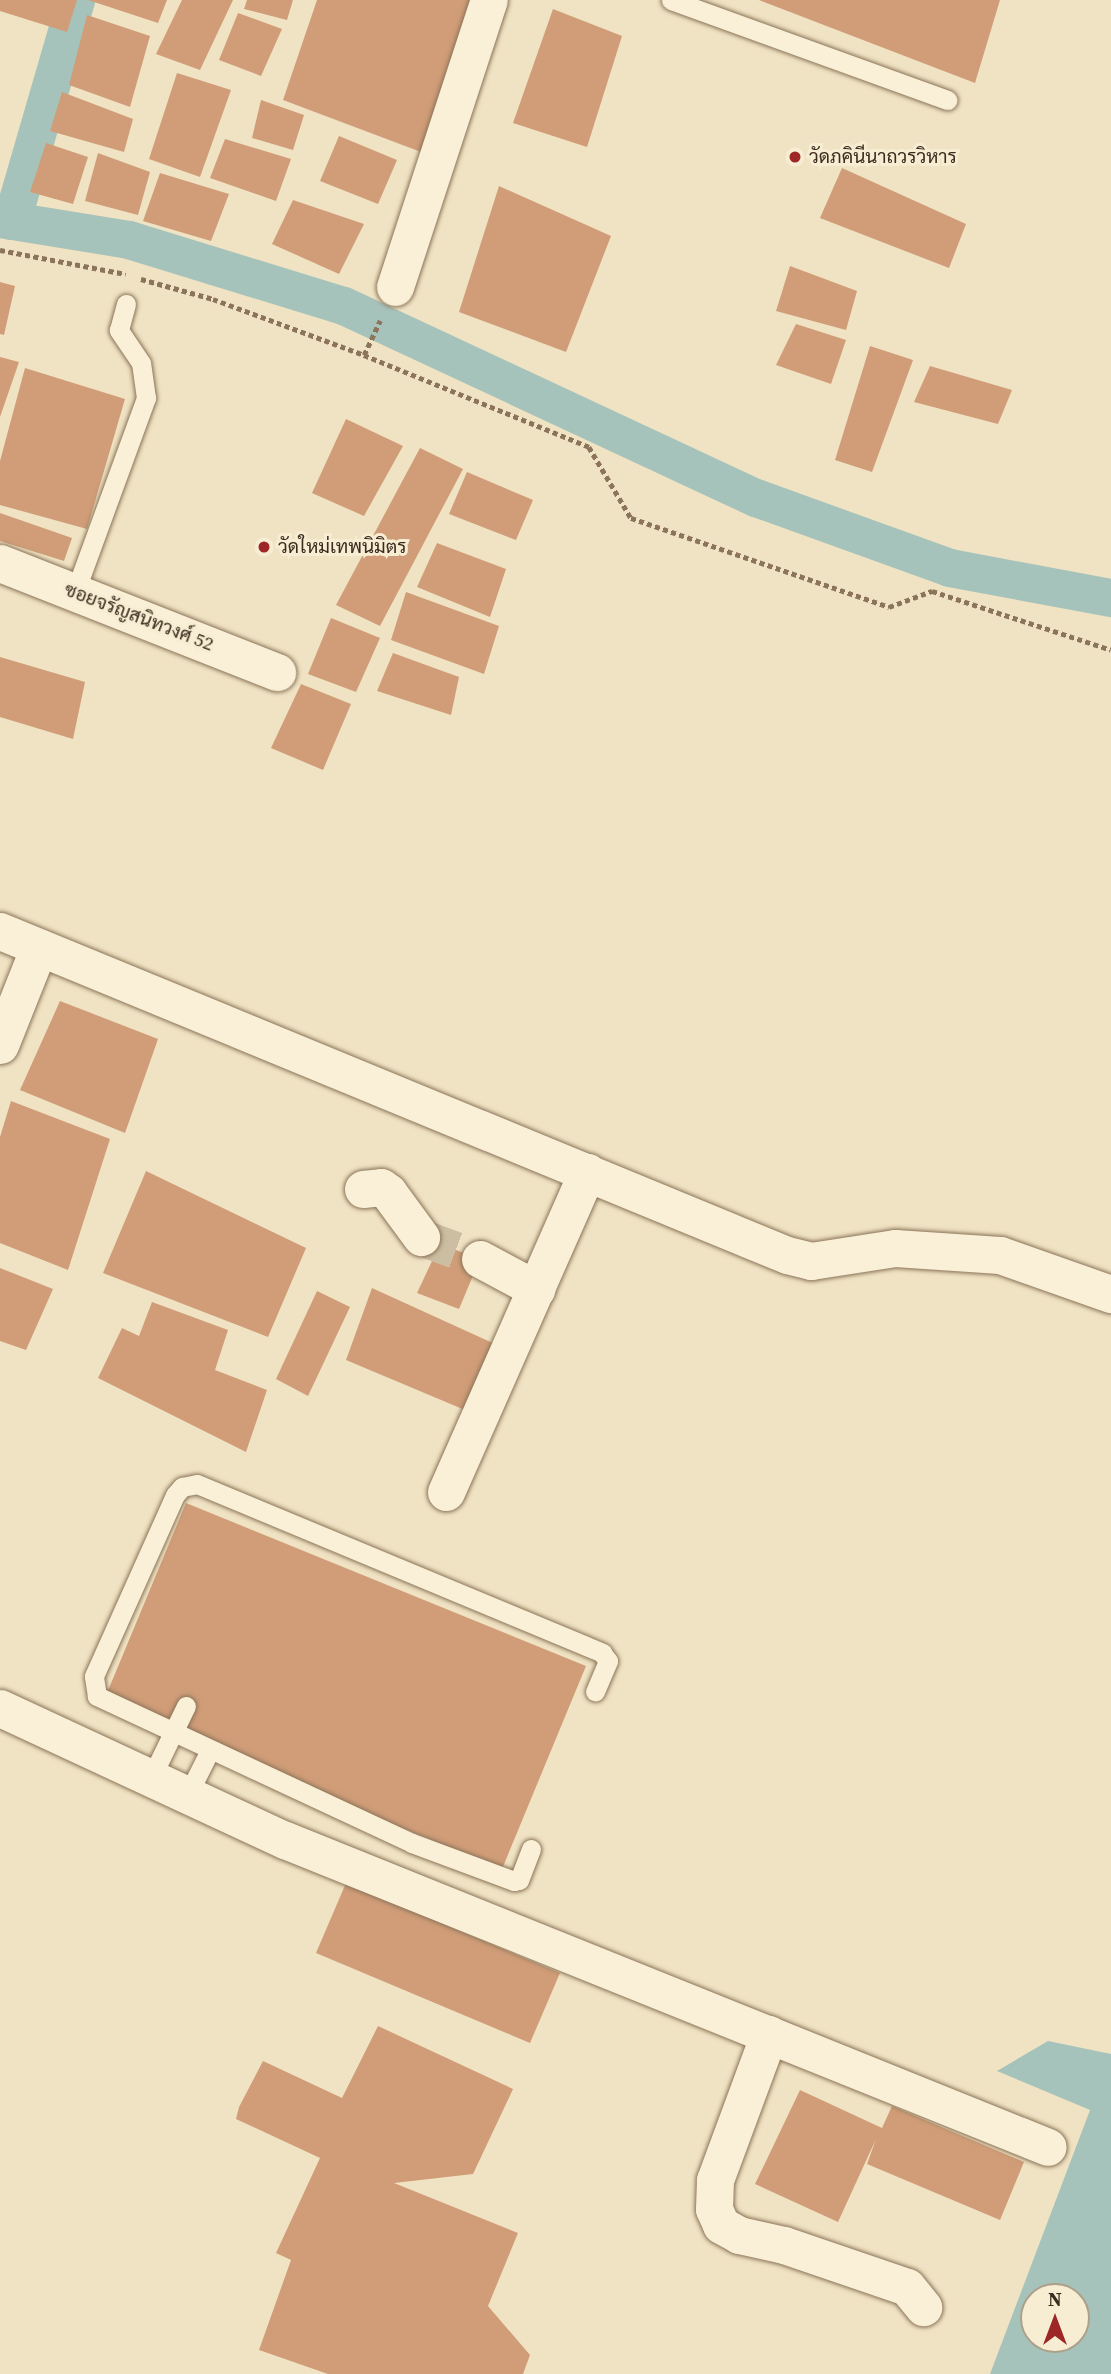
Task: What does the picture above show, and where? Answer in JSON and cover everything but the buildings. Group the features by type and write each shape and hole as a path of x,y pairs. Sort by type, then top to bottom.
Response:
{"street":[{"path":"395,287 489,0"},
{"name":"ซอยจรัญสนิทวงศ์ 52","path":"0,562 278,672"},
{"path":"0,931 811,1261 895,1248 1000,1255 1111,1294"},
{"path":"0,1045 38,947"},
{"path":"446,1492 587,1172"},
{"path":"363,1189 381,1187 388,1192 421,1237"},
{"path":"481,1259 536,1289"},
{"path":"0,1708 285,1840 1048,2147"},
{"path":"769,2034 715,2180 715,2209 721,2225 739,2235 784,2245 907,2287 923,2307"}],"lane":[{"path":"671,0 948,100"},
{"path":"75,592 146,398 141,363 119,330 125,304"},
{"path":"531,1849 519,1880 514,1881 415,1834 209,1752 97,1696 93,1681 175,1495 189,1484 602,1653 608,1661 595,1691"},
{"path":"151,1778 186,1706"},
{"path":"187,1794 209,1752"}],"path":[{"path":"0,250 94,265 213,299 589,447 631,518 889,607 932,591 1111,650"}],"water":[{"path":"1048,2041 1111,2054 1111,2374 990,2374 1020,2295 1020,2353 1090,2353 1090,2283 1024,2283 1090,2110 997,2071"}],"waterway":[{"path":"12,221 76,0"},
{"path":"0,219 129,240 344,306 756,498 950,568 1111,598"}],"tunnel":[{"path":"421,1237 480,1259"}],"place":[{"name":"วัดภคินีนาถวรวิหาร","path":"795,157"},
{"name":"วัดใหม่เทพนิมิตร","path":"264,547"}]}
